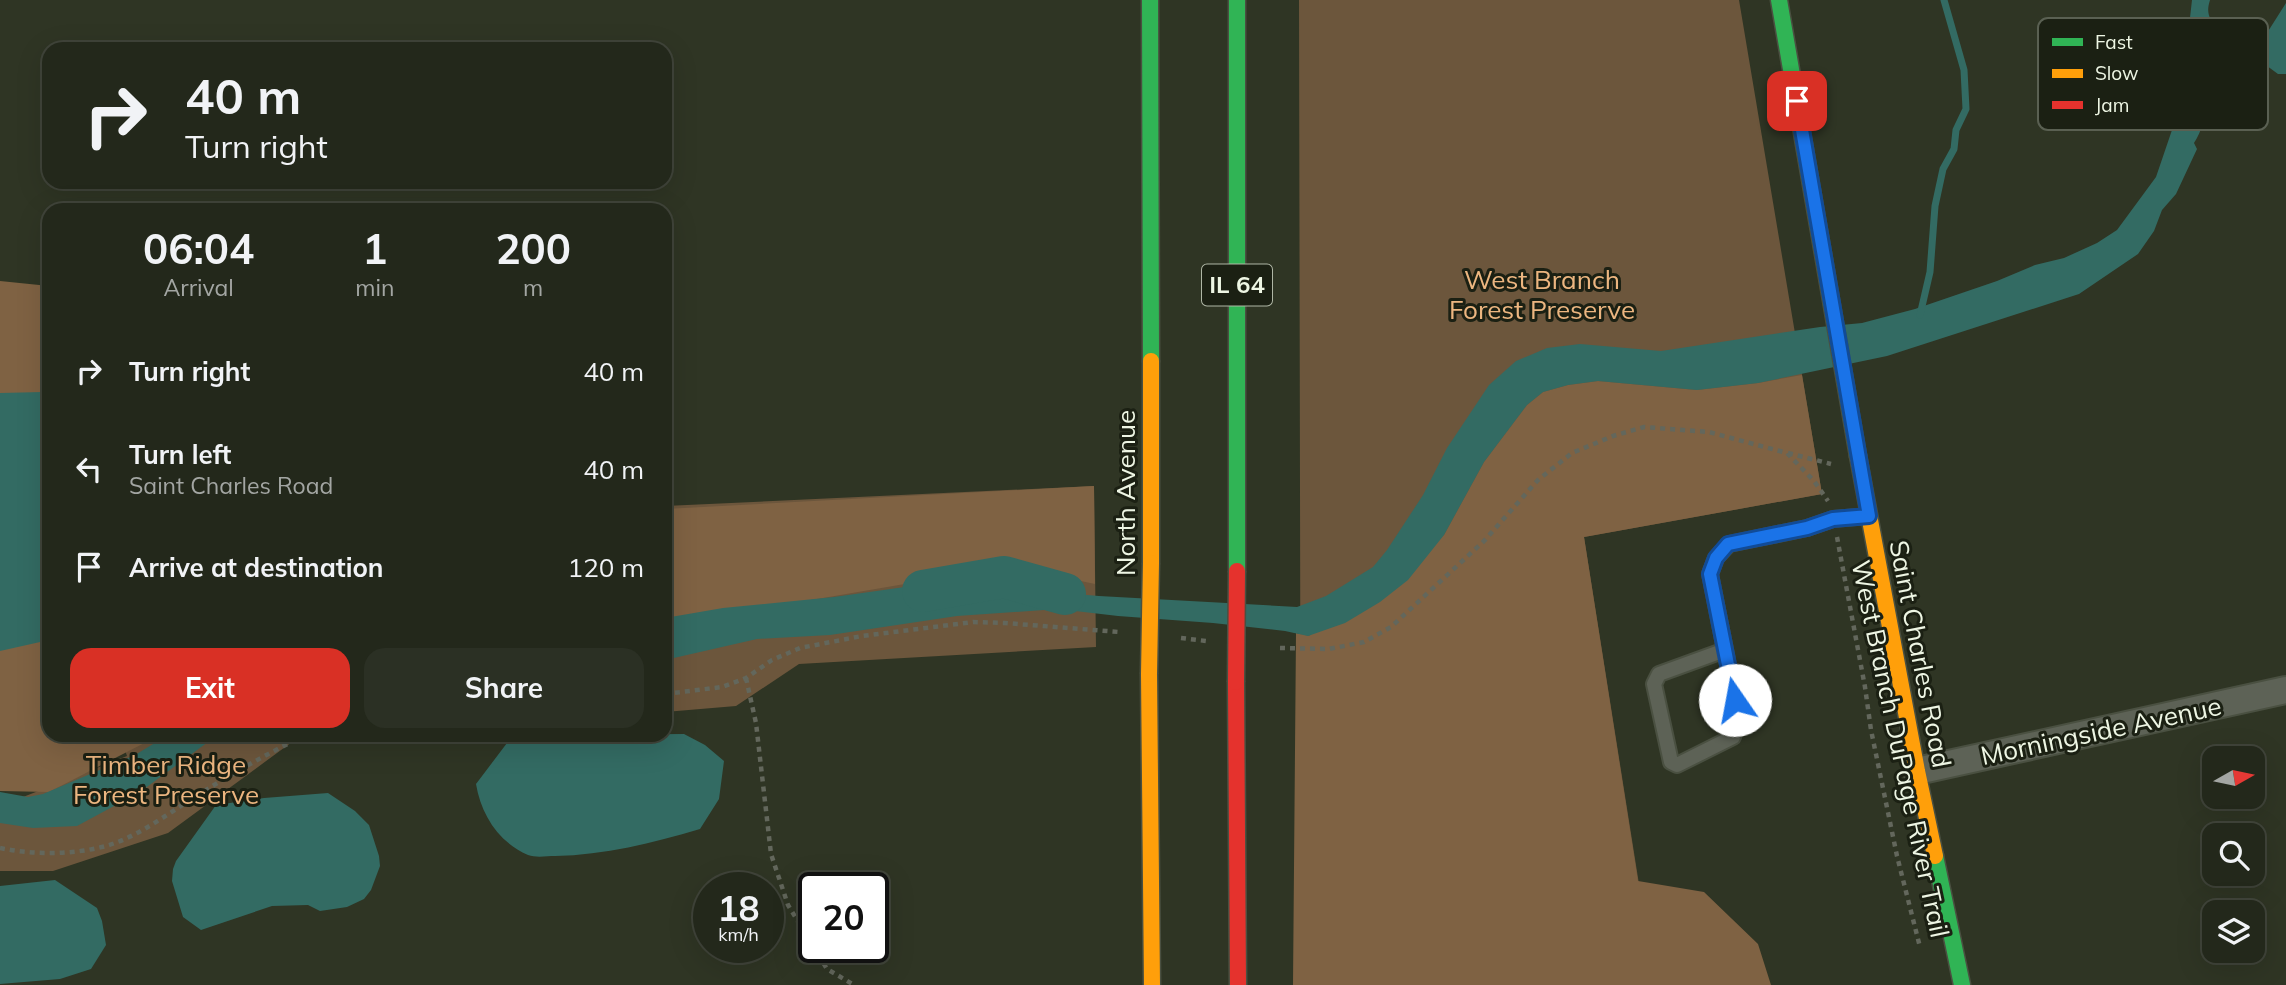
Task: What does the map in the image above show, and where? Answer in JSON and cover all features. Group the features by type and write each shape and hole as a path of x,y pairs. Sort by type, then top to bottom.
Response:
{"main road":[{"name":"North Avenue","path":"1150,0 1149,674 1152,985"},
{"name":"IL 64","path":"1237,0 1238,985"},
{"name":"Saint Charles Road","path":"1779,0 1869,516 1917,771 1962,985"}],"street":[{"name":"Morningside Avenue","path":"1917,771 2286,690"}],"lane":[{"path":"1725,650 1659,674 1654,684 1671,762 1677,765 1733,737 1737,723 1735,700 1710,574 1722,549 1728,544 1807,528 1833,519 1869,516"}],"path":[{"path":"1280,648 1329,649 1364,642 1391,627 1483,541 1538,480 1573,453 1613,436 1644,427 1709,432 1862,473"},
{"name":"West Branch DuPage River Trail","path":"1787,453 1828,500 1871,730 1923,959"},
{"path":"672,693 722,687 746,678 772,660 800,648 862,636 973,622 1005,622 1119,632"},
{"path":"1181,638 1207,641"},
{"path":"746,678 757,723 771,854 779,880 789,905 827,969 854,985"},
{"path":"0,848 25,853 75,851 107,845 146,829 264,755 291,742"}],"green space":[{"name":"West Branch Forest Preserve","path":"1299,0 1739,0 1822,494 1584,537 1655,985 1301,985"},
{"path":"1094,486 1096,647 799,664 736,706 672,711 672,506"},
{"name":"Timber Ridge Forest Preserve","path":"122,742 292,742 168,833 53,871 0,871 0,797 18,799 127,756"}],"shaded area":[{"path":"0,281 42,285 42,742 146,742 49,792 0,791"},
{"path":"1802,375 1822,494 1584,537 1638,881 1704,892 1758,944 1771,985 1293,985 1296,633 1309,636 1444,535 1484,462 1527,405 1543,392 1598,381 1697,390"},
{"path":"1094,486 1095,584 1010,566 672,621 672,509"}],"water":[{"path":"2192,0 2210,0 2208,9 2210,18 2190,18"},
{"path":"2286,3 2286,74 2278,74 2268,67 2268,31"},
{"path":"2172,130 2201,130 2194,143 2197,149 2176,194 2162,210 2154,231 2138,254 2079,294 1887,356 1758,383 1697,390 1598,381 1543,392 1527,405 1484,462 1444,535 1408,580 1380,602 1345,623 1308,636 1213,623 1058,609 957,616 830,635 757,639 672,658 672,617 723,608 834,597 940,582 986,582 1020,577 1028,573 1046,577 1075,594 1297,607 1326,596 1373,567 1423,495 1447,448 1489,385 1516,361 1547,348 1580,344 1661,351 1862,323 1915,309 2035,265 2064,258 2097,243 2117,230 2156,177"},
{"path":"42,392 42,642 0,651 0,393"},
{"path":"672,734 684,734 705,745 724,761 719,799 700,829 610,851 534,856 517,849 500,835 487,816 478,795 476,784 507,743 672,742"},
{"path":"156,742 208,742 140,792 77,826 33,828 0,823 0,792 28,797 43,794 135,755"},
{"path":"328,793 355,811 369,825 380,866 371,890 364,899 347,907 320,911 308,905 272,906 201,930 183,917 172,881 173,869 216,805"},
{"path":"55,880 97,908 106,945 91,969 60,979 0,984 0,886"}],"waterway":[{"path":"1920,315 1930,272 1935,206 1943,169 1954,149 1956,130 1966,109 1964,70 1944,0"},
{"path":"923,591 1004,577 1065,594"}],"traffic: fast":[{"path":"1150,0 1151,361"},
{"path":"1237,0 1237,571"},
{"path":"1779,0 1858,456"},
{"path":"1935,856 1962,985"}],"traffic: slow":[{"path":"1151,361 1151,563"},
{"path":"1858,456 1935,856"},
{"path":"1149,674 1151,563"},
{"path":"1149,674 1152,985"}],"traffic: jam":[{"path":"1236,682 1237,571"},
{"path":"1236,682 1238,985"}],"route":[{"path":"1735,700 1710,574 1722,549 1728,544 1807,528 1833,519 1869,516 1797,101"}]}
